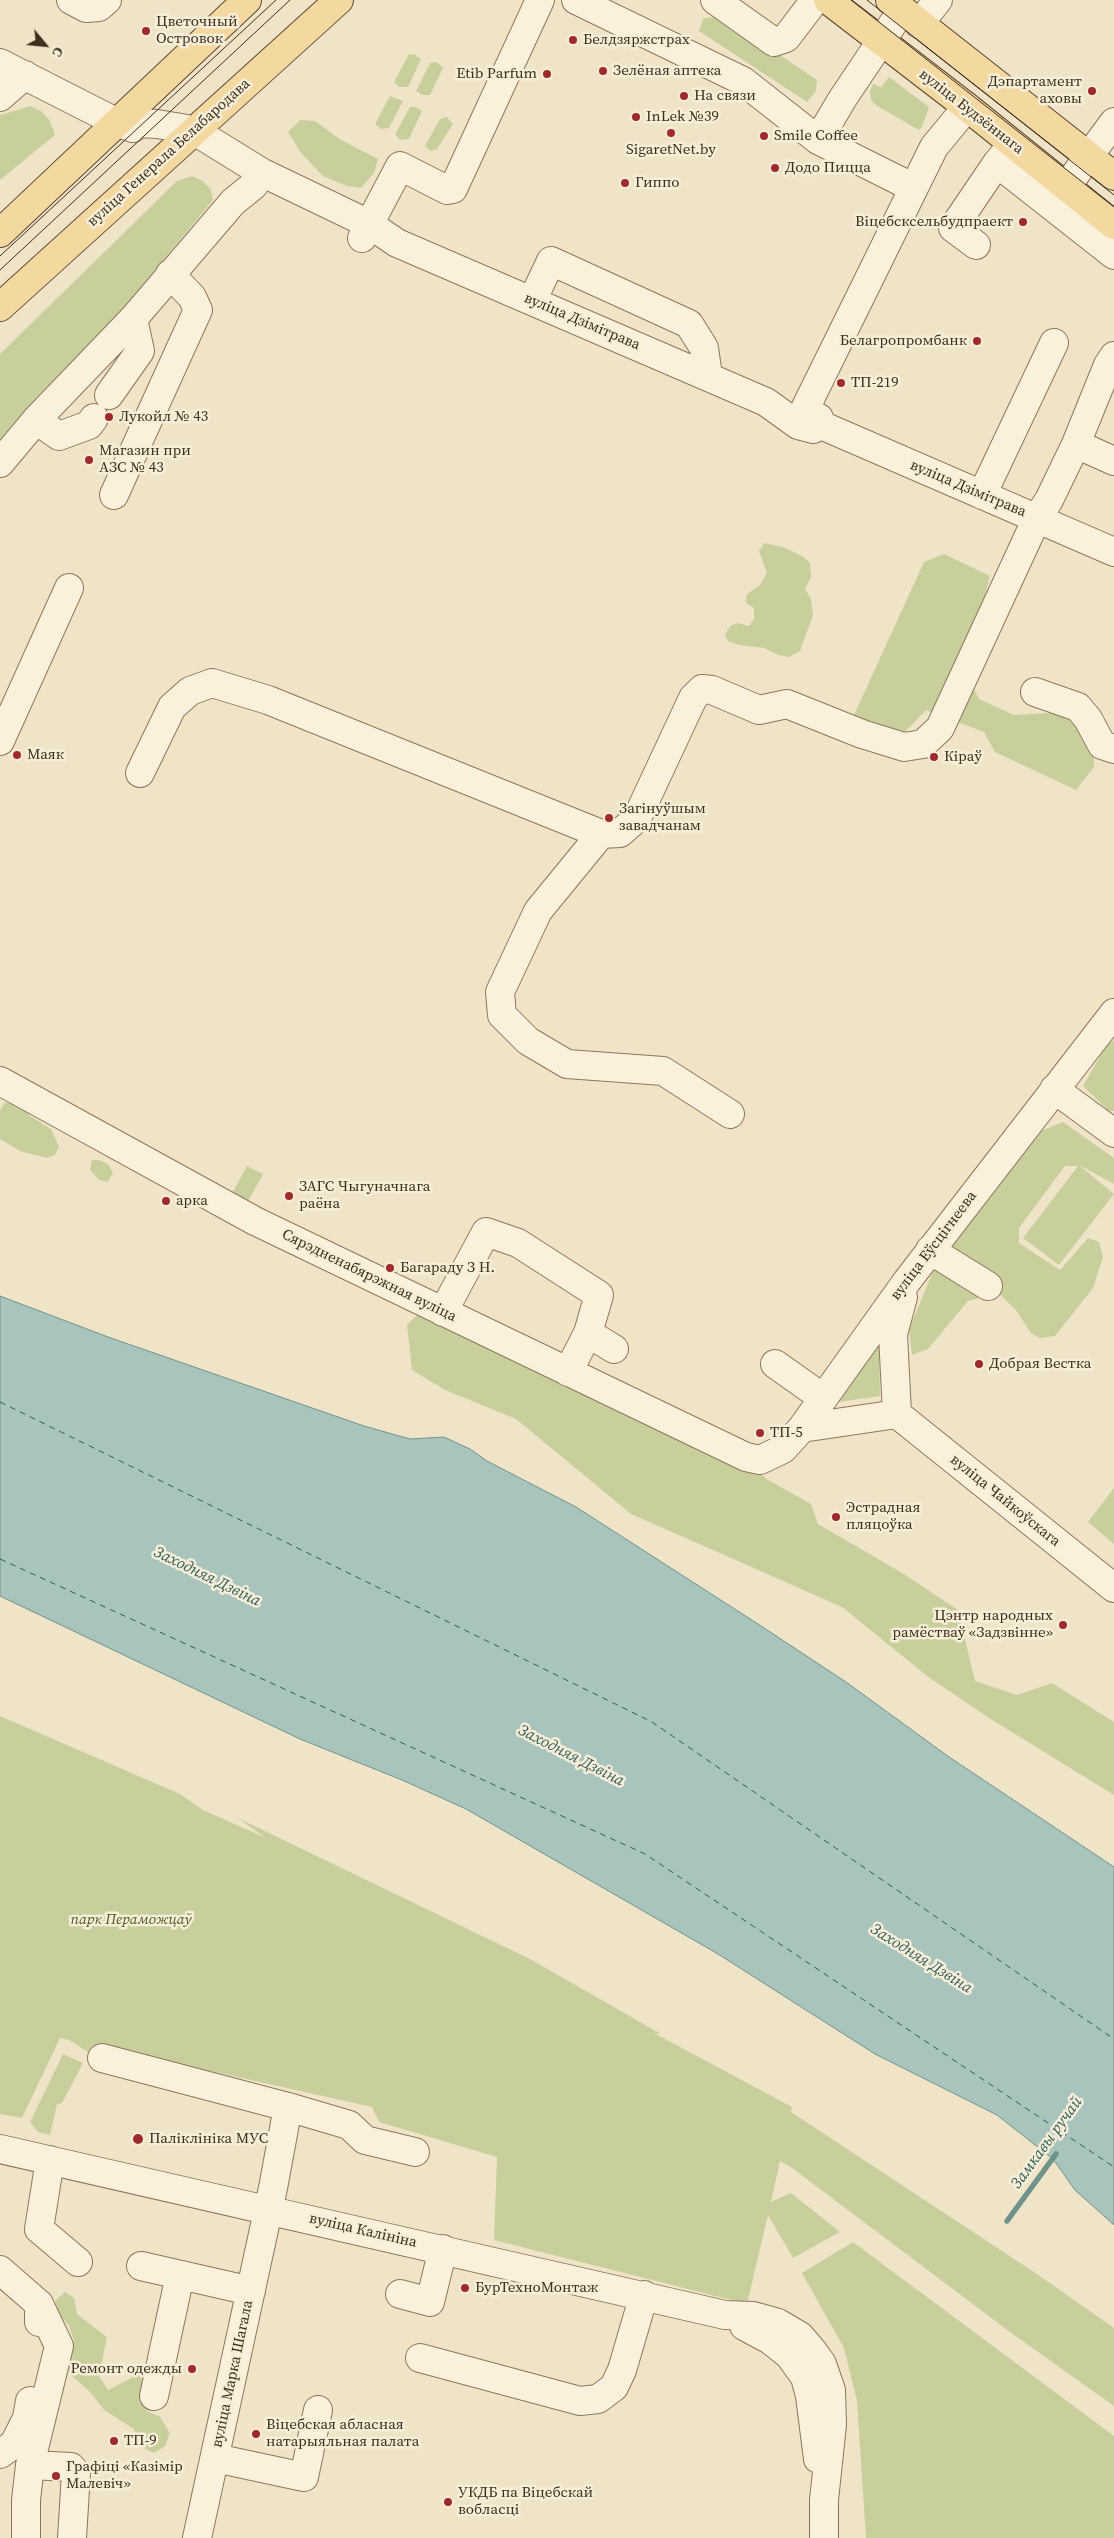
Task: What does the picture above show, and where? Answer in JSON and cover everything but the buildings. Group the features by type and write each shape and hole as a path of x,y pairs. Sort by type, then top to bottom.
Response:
{"main road":[{"path":"0,232 247,0"},
{"name":"вуліца Генерала Белабародава","path":"0,307 339,0"},
{"name":"вуліца Будзённага","path":"828,0 880,42 967,107 1005,154 1066,187 1114,225"},
{"path":"904,11 1114,176"}],"street":[{"path":"71,0 86,8 99,7 108,0"},
{"path":"365,231 400,166 447,190 453,189 540,0"},
{"path":"576,0 743,81 818,140 914,188"},
{"path":"715,0 774,42 786,38 815,0"},
{"path":"818,140 880,42 904,11 938,0"},
{"name":"вуліца Дзімітрава","path":"0,63 116,122 186,137 261,172 365,231"},
{"path":"0,97 25,75"},
{"path":"813,417 831,355 934,147 967,107"},
{"path":"1066,187 1114,122"},
{"name":"вуліца Дзімітрава","path":"186,137 244,180 398,243 708,376 766,402 798,425 812,429 813,417 982,495 1114,552"},
{"path":"976,244 953,228 1005,154 1114,255"},
{"path":"0,463 36,420 133,319 232,202 244,180"},
{"path":"532,301 551,261 689,324 704,348 708,376"},
{"path":"114,495 198,310 192,297 170,274"},
{"path":"109,395 140,351 133,319"},
{"path":"982,495 1054,343"},
{"path":"140,773 172,707 190,691 212,683 277,703 601,834 620,833 637,818 693,698 702,689 712,690 759,710 787,704 862,734 904,747 923,744 940,728 1037,518 1049,500 1076,444 1108,364 1114,356"},
{"path":"36,420 59,436 89,425 94,418"},
{"path":"1076,444 1114,461"},
{"path":"0,740 69,588"},
{"path":"1035,692 1078,707 1088,719 1102,745 1114,749"},
{"path":"601,834 538,911 500,992 502,1015 528,1041 567,1064 663,1071 730,1114"},
{"name":"вуліца Еўсцігнеева","path":"746,1457 760,1460 783,1449 802,1428 930,1250 1114,1013"},
{"name":"Сярэдненабярэжная вуліца","path":"0,1081 168,1175 304,1234 443,1312 746,1457"},
{"path":"1054,1089 1114,1134"},
{"path":"443,1312 486,1232 518,1243 599,1294 588,1333 568,1372"},
{"path":"930,1250 988,1286"},
{"path":"802,1428 897,1414 893,1334 907,1281"},
{"path":"588,1333 614,1349"},
{"path":"775,1364 823,1398"},
{"name":"вуліца Чайкоўскага","path":"897,1414 1114,1588"},
{"path":"102,2058 349,2125 365,2140 415,2152"},
{"name":"вуліца Марка Шагала","path":"197,2538 269,2209 288,2107"},
{"name":"вуліца Калініна","path":"0,2149 725,2314 770,2340 789,2355 805,2377 810,2396 824,2500 824,2538"},
{"path":"50,2160 39,2229 78,2262"},
{"path":"400,2294 430,2302 443,2249"},
{"path":"141,2266 251,2291"},
{"path":"0,2270 39,2304 59,2346 30,2465 26,2500 26,2538"},
{"path":"154,2396 180,2275"},
{"path":"420,2358 580,2401 598,2399 614,2387 622,2370 644,2295"},
{"path":"0,2454 14,2444 27,2418 40,2353 39,2304"},
{"path":"215,2458 304,2477 318,2410"},
{"path":"30,2465 72,2467 76,2473 72,2538"}],"green space":[{"path":"720,15 817,80 816,91 807,102 699,31 703,19"},
{"path":"409,54 421,59 408,87 399,87 394,82"},
{"path":"437,62 443,68 430,95 422,95 416,91 430,63"},
{"path":"889,77 929,107 922,127 919,130 877,106 871,100 870,91 873,84 881,87"},
{"path":"390,96 403,101 389,128 381,129 375,124"},
{"path":"30,106 41,111 50,121 55,135 0,180 0,115"},
{"path":"410,107 416,107 422,111 409,139 400,140 395,134"},
{"path":"447,117 453,124 437,149 431,151 425,146 440,119"},
{"path":"300,120 315,121 341,140 378,159 374,173 361,188 347,186 323,176 301,153 288,132"},
{"path":"192,176 203,181 211,190 213,200 118,315 37,397 0,441 0,354 177,181"},
{"path":"764,543 783,547 802,556 810,563 811,577 805,589 811,599 813,615 800,651 789,657 778,655 764,648 739,645 728,641 725,635 730,626 737,623 749,626 754,619 754,608 746,603 747,594 760,585 767,573 759,551"},
{"path":"944,554 990,576 985,596 957,657 979,699 1014,715 1063,712 1093,732 1094,767 1076,790 995,752 984,732 926,710 899,738 869,730 854,715 924,562"},
{"path":"1114,1040 1114,1111 1109,1111 1083,1086 1107,1044"},
{"path":"5,1102 25,1108 30,1116 51,1129 59,1147 55,1155 47,1158 20,1151 0,1139 0,1111"},
{"path":"1063,1122 1114,1158 1114,1184 1079,1165 1114,1194 1059,1265 1023,1238 1078,1166 1065,1166 1019,1228 1019,1243 1060,1270 1088,1238 1099,1242 1103,1257 1093,1288 1055,1336 1040,1338 1031,1333 1016,1310 998,1293 968,1301 928,1349 912,1355 909,1329 941,1252 1038,1132"},
{"path":"92,1160 99,1160 108,1164 113,1173 108,1182 99,1180 90,1170"},
{"path":"247,1166 263,1174 246,1205 230,1197"},
{"path":"421,1311 756,1465 765,1478 811,1504 818,1524 904,1574 958,1610 975,1681 1017,1695 1052,1683 1114,1722 1114,1795 989,1718 927,1676 842,1607 631,1514 516,1419 445,1390 412,1370 407,1325"},
{"path":"879,1338 880,1396 832,1403"},
{"path":"1114,1488 1114,1544 1088,1522"},
{"name":"парк Пераможцаў","path":"0,1716 180,1794 203,1810 264,1837 238,1818 530,1959 661,2034 654,2033 792,2107 791,2112 1037,2274 1114,2328 1114,2406 1014,2335 792,2168 780,2161 771,2202 791,2193 840,2232 793,2258 768,2215 747,2304 494,2240 497,2157 379,2122 372,2107 210,2071 208,2073 200,2069 92,2045 88,2052 69,2040 60,2038 22,2118 0,2114"},
{"path":"63,2054 83,2063 62,2103 57,2104 50,2135 38,2132 30,2122"},
{"path":"853,2242 1114,2436 1114,2538 866,2538 857,2401 844,2348 802,2273"},
{"path":"65,2292 74,2298 77,2314 107,2337 99,2376 108,2390 139,2374 147,2381 143,2395 147,2411 160,2417 170,2433 165,2446 154,2453 140,2446 134,2429 104,2410 90,2392 61,2366 59,2355 74,2341 69,2326 59,2314 55,2301"}],"water":[{"name":"Заходняя Дзвіна","path":"0,1296 108,1337 364,1426 410,1439 444,1437 470,1449 487,1461 576,1507 758,1624 846,1682 949,1757 1114,1867 1114,2225 1075,2190 1053,2159 997,2115 875,2054 718,1954 466,1809 402,1780 300,1739 0,1596"}],"waterway":[{"name":"Замкавы ручай","path":"1007,2221 1056,2154"}],"ferry route":[{"path":"0,1402 652,1722 1114,2039"},
{"path":"0,1559 645,1854 1114,2167"}],"tram line":[{"path":"0,256 276,0"},
{"path":"0,270 290,0"},
{"path":"851,0 1114,207"},
{"path":"867,0 1114,195"}],"place":[{"name":"Цветочный Островок","path":"146,31"},
{"name":"Белдзяржстрах","path":"573,40"},
{"name":"Зелёная аптека","path":"603,71"},
{"name":"Etib Parfum","path":"547,74"},
{"name":"Дэпартамент аховы","path":"1092,91"},
{"name":"На связи","path":"684,96"},
{"name":"InLek №39","path":"636,117"},
{"name":"SigaretNet.by","path":"671,133"},
{"name":"Smile Coffee","path":"764,136"},
{"name":"Додо Пицца","path":"775,168"},
{"name":"Гиппо","path":"625,183"},
{"name":"Віцебсксельбудпраект","path":"1023,222"},
{"name":"Белагропромбанк","path":"977,341"},
{"name":"ТП-219","path":"841,383"},
{"name":"Лукойл № 43","path":"109,417"},
{"name":"Магазин при АЗС № 43","path":"89,460"},
{"name":"Маяк","path":"17,755"},
{"name":"Кіраў","path":"934,757"},
{"name":"Загінуўшым завадчанам","path":"609,818"},
{"name":"ЗАГС Чыгуначнага раёна","path":"289,1196"},
{"name":"арка","path":"166,1201"},
{"name":"Багараду З Н.","path":"390,1268"},
{"name":"Добрая Вестка","path":"979,1364"},
{"name":"ТП-5","path":"760,1433"},
{"name":"Эстрадная пляцоўка","path":"836,1517"},
{"name":"Цэнтр народных рамёстваў «Задзвінне»","path":"1063,1625"},
{"name":"Паліклініка МУС","path":"138,2139"},
{"name":"БурТехноМонтаж","path":"465,2288"},
{"name":"Ремонт одежды","path":"192,2369"},
{"name":"Віцебская абласная натарыяльная палата","path":"256,2434"},
{"name":"ТП-9","path":"114,2441"},
{"name":"Графіці «Казімір Малевіч»","path":"56,2476"},
{"name":"УКДБ па Віцебскай вобласці","path":"448,2502"}]}
